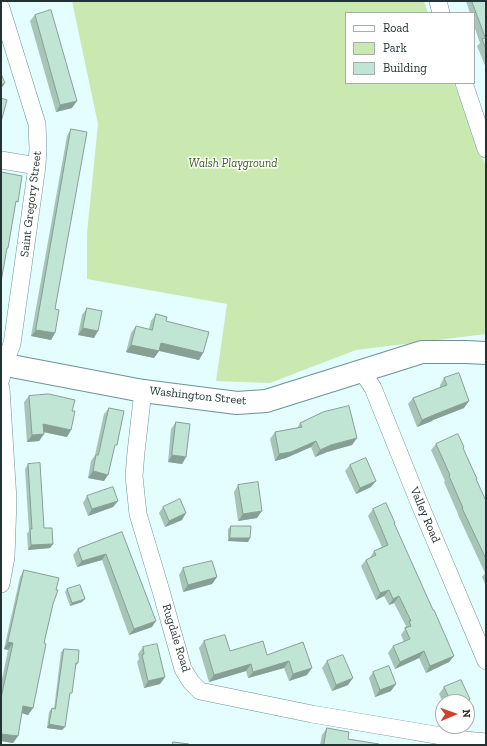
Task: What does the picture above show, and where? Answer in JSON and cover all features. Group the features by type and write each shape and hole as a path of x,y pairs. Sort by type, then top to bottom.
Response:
{"main road":[{"name":"Washington Street","path":"2,369 143,391 237,403 266,401 422,352 486,353"}],"street":[{"path":"438,1 441,12"},
{"name":"Saint Gregory Street","path":"1,8 37,124 38,148 37,166 12,344 2,369"},
{"path":"464,84 486,149"},
{"path":"1,160 37,166"},
{"name":"Valley Road","path":"362,371 373,388 486,661"},
{"path":"1,388 8,500 1,584"},
{"name":"Rugdale Road","path":"143,391 134,476 138,514 183,668 191,682 200,691 297,711 465,740 486,742"}],"green space":[{"name":"Walsh Playground","path":"72,1 424,1 428,12 345,12 345,84 454,84 486,167 486,334 356,350 270,383 216,381 227,304 87,279 87,233 98,124"}],"building":[{"path":"472,1 486,1 486,49 482,39 485,38"},
{"path":"51,10 77,101 60,105 35,15"},
{"path":"1,74 5,83 1,85"},
{"path":"1,98 7,100 1,122"},
{"path":"71,129 87,132 55,309 59,310 55,333 36,330"},
{"path":"1,172 22,176 1,282"},
{"path":"87,308 102,311 98,331 83,328"},
{"path":"156,314 167,317 166,321 209,332 203,353 161,343 159,351 131,345 136,326 152,330"},
{"path":"459,373 469,401 422,420 413,398 447,385 444,378"},
{"path":"49,394 75,400 72,411 75,411 71,430 43,424 44,434 32,435 29,396"},
{"path":"349,406 357,438 331,445 320,450 316,441 291,452 279,454 275,432 302,427 300,423 323,412"},
{"path":"109,408 124,411 117,445 115,445 108,475 93,471"},
{"path":"176,422 190,424 186,457 172,455"},
{"path":"458,434 486,501 486,559 462,508 449,476 450,475 436,444"},
{"path":"366,458 376,481 360,488 350,465"},
{"path":"40,463 44,528 52,528 53,544 31,545 30,529 32,529 28,464"},
{"path":"258,482 262,511 243,514 238,485"},
{"path":"113,487 118,501 92,509 87,496"},
{"path":"180,499 186,513 169,521 163,507"},
{"path":"386,503 454,656 430,666 424,651 400,662 393,646 410,639 405,628 411,626 409,621 411,621 399,596 393,599 389,590 380,593 366,560 376,555 374,551 388,545 373,509"},
{"path":"231,526 251,526 250,538 230,538"},
{"path":"122,532 156,621 134,629 106,554 82,561 78,549"},
{"path":"212,561 217,577 188,585 183,568"},
{"path":"24,570 59,578 56,590 58,590 53,604 44,643 46,644 33,708 23,706 18,736 1,734 1,698 13,643 8,642"},
{"path":"80,585 85,599 72,603 67,589"},
{"path":"225,635 230,651 263,641 267,655 303,642 312,668 293,674 289,661 253,672 251,664 214,675 204,641"},
{"path":"157,644 165,677 148,681 142,655 144,654 143,647"},
{"path":"64,649 79,650 78,663 76,663 65,727 49,724 52,708 55,709"},
{"path":"343,655 353,678 336,685 327,661"},
{"path":"389,666 396,684 380,690 373,672"},
{"path":"461,680 468,694 447,694 444,687"},
{"path":"327,728 349,732 348,739 379,744 324,745"},
{"path":"173,742 189,744 189,745 173,745"}]}
